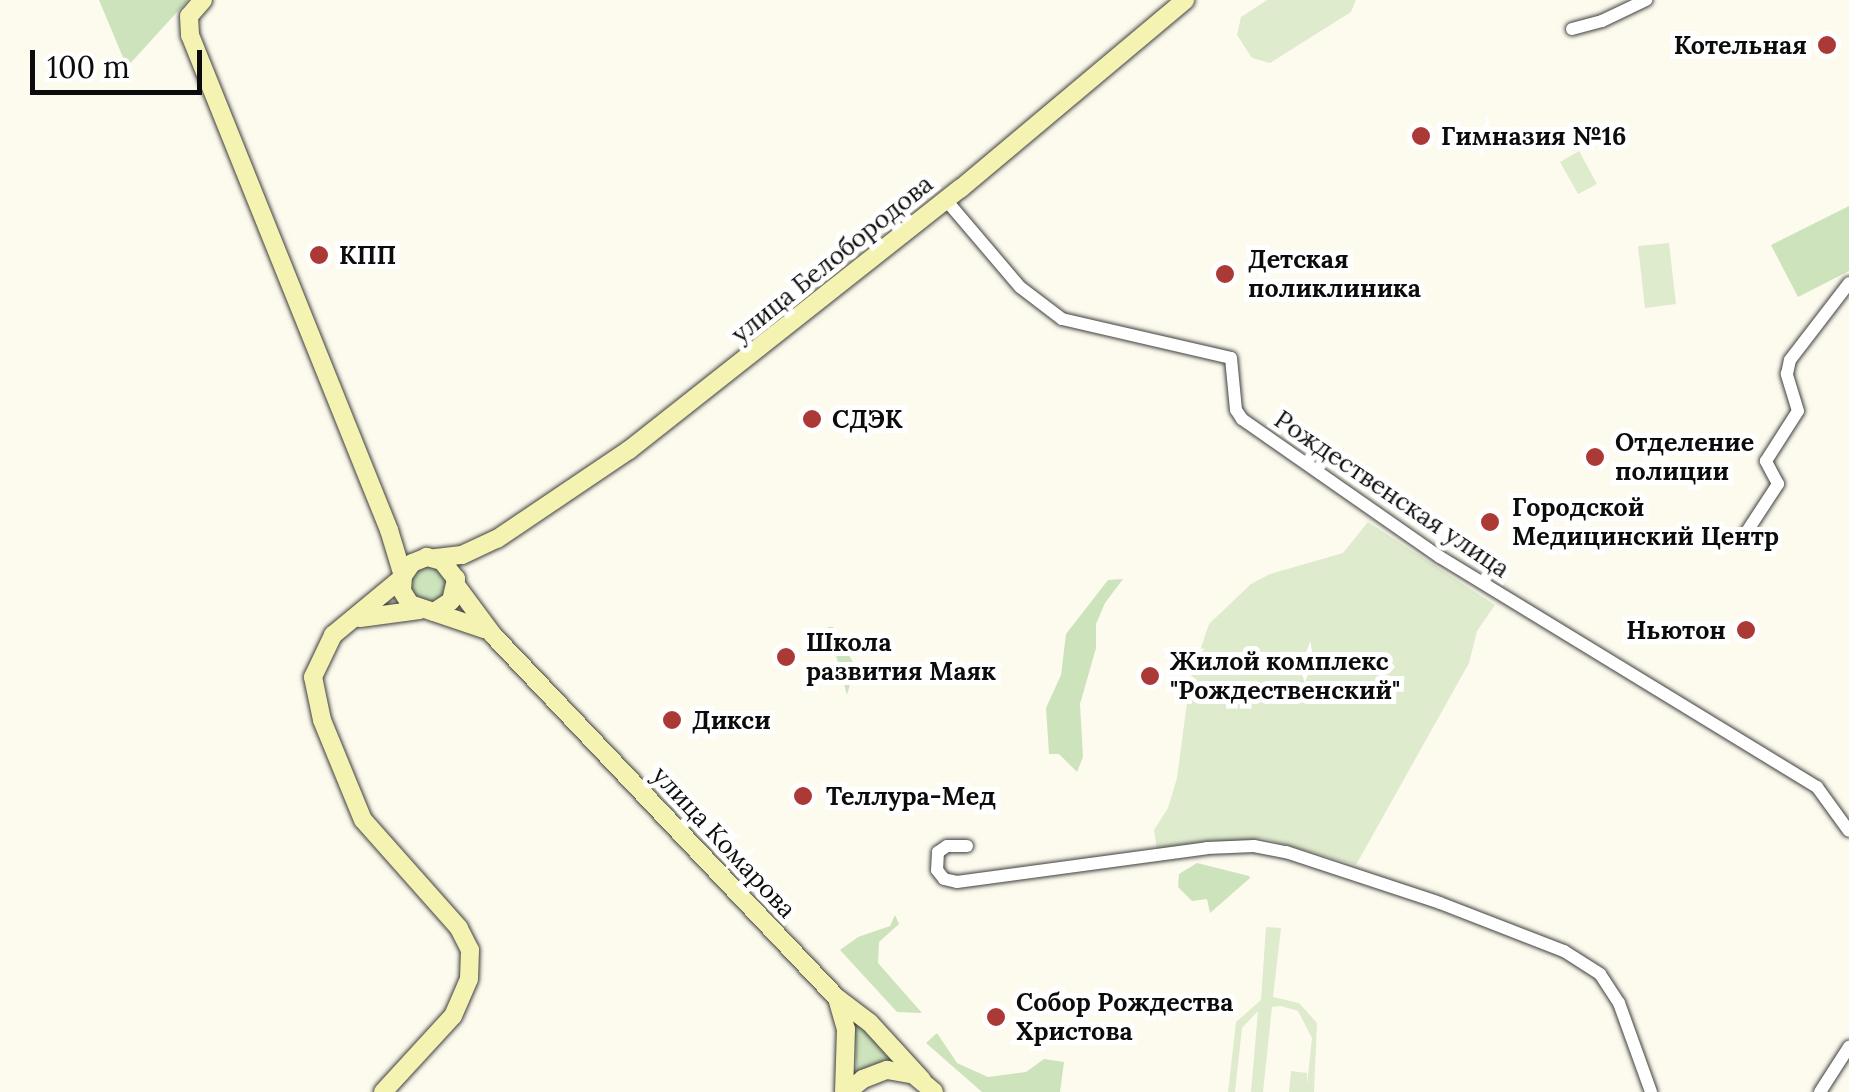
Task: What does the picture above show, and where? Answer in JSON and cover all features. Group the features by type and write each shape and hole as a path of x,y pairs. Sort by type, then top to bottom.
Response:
{"street":[{"path":"203,0 188,21 279,260 390,530 405,598 427,611"},
{"name":"улица Белобородова","path":"456,585 465,569 497,539 629,450 946,200 1185,0"},
{"path":"1572,29 1602,22 1646,0"},
{"name":"Рождественская улица","path":"946,200 1020,286 1062,318 1226,354 1234,362 1236,410 1242,420 1440,557 1817,787 1849,831"},
{"path":"1742,539 1778,484 1766,461 1798,411 1788,374 1790,360 1849,283"},
{"path":"350,621 427,611 451,601 456,585 453,571 431,558 408,552 390,530"},
{"name":"улица Белобородова","path":"431,558 462,554 497,539"},
{"path":"383,1092 446,1028 466,990 472,961 459,928 363,820 312,687 314,668 328,642 403,577 412,563 431,558"},
{"name":"улица Комарова","path":"456,585 493,634 837,998 870,1024 931,1089"},
{"name":"улица Комарова","path":"427,611 493,634"},
{"path":"968,846 947,846 938,852 936,864 944,880 957,882 1207,848 1254,846 1286,852 1427,898 1564,951 1600,974 1619,1004 1651,1092"},
{"path":"837,998 846,1029 846,1092"},
{"path":"1820,1092 1849,1048"},
{"path":"846,1092 863,1078 887,1070 931,1089"}],"green space":[{"path":"99,0 188,0 127,67"},
{"path":"1267,0 1356,0 1351,12 1270,63 1252,58 1237,35 1241,17"},
{"path":"1579,151 1597,184 1578,194 1560,162"},
{"path":"1849,206 1849,271 1798,297 1771,245"},
{"path":"1669,243 1676,304 1645,308 1638,246"},
{"path":"1368,522 1495,605 1477,631 1469,663 1356,865 1262,838 1157,850 1154,830 1168,808 1177,778 1190,680 1209,624 1251,584 1270,574 1343,553"},
{"path":"435,564 450,586 438,603 425,604 410,592 409,579 416,568"},
{"path":"1123,579 1105,603 1096,624 1096,648 1080,704 1083,757 1077,772 1059,754 1049,754 1046,708 1061,675 1066,634 1108,580"},
{"path":"828,627 833,627 855,666 847,695"},
{"path":"1197,863 1250,878 1210,913 1207,899 1192,901 1178,887 1179,874"},
{"path":"895,915 899,924 879,942 878,963 922,1013 897,1012 840,950 858,937 890,926"},
{"path":"1266,927 1281,928 1273,997 1299,1003 1317,1023 1314,1092 1289,1092 1291,1071 1307,1073 1307,1085 1312,1038 1298,1011 1281,1006 1272,1007 1263,1092 1251,1092 1258,1011 1242,1028 1235,1092 1228,1092 1236,1022 1261,1000"},
{"path":"854,1020 897,1064 872,1066 857,1074"},
{"path":"937,1033 957,1063 988,1077 1026,1072 1044,1059 1064,1062 1060,1092 982,1092 926,1043"}],"place":[{"name":"Котельная","path":"1827,45"},
{"name":"Гимназия №16","path":"1421,136"},
{"name":"КПП","path":"319,255"},
{"name":"Детская поликлиника","path":"1225,274"},
{"name":"СДЭК","path":"812,419"},
{"name":"Отделение полиции","path":"1595,457"},
{"name":"Городской Медицинский Центр","path":"1490,522"},
{"name":"Ньютон","path":"1746,630"},
{"name":"Школа развития Маяк","path":"786,657"},
{"name":"Жилой комплекс \"Рождественский\"","path":"1150,676"},
{"name":"Дикси","path":"672,720"},
{"name":"Теллура-Мед","path":"803,796"},
{"name":"Собор Рождества Христова","path":"996,1017"}]}
